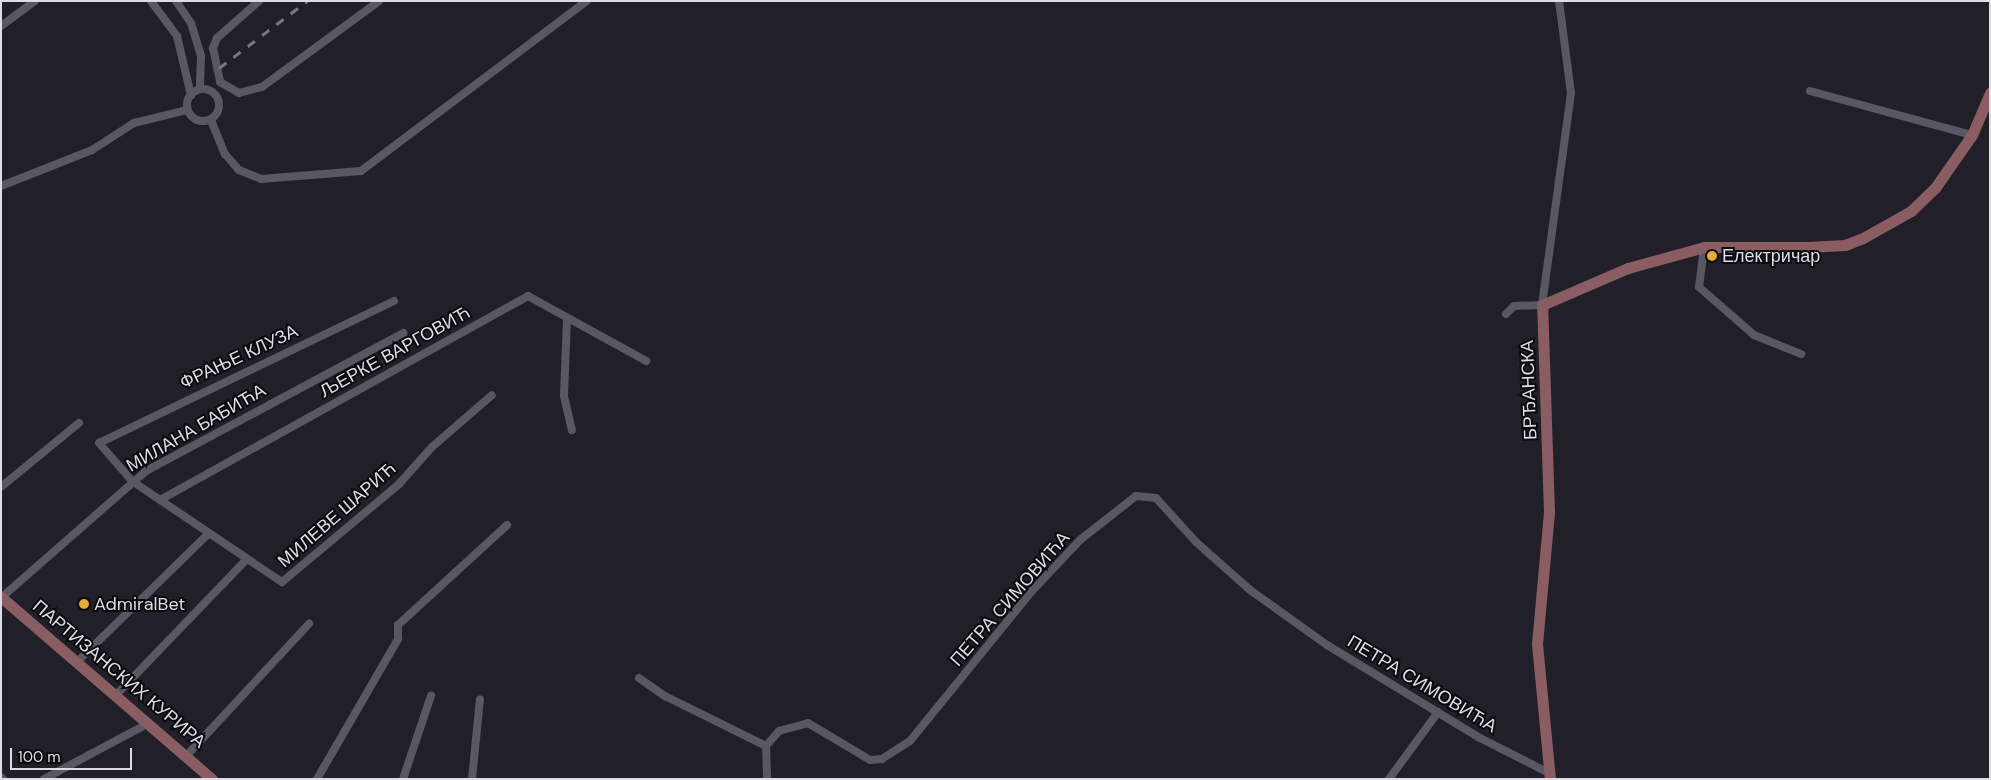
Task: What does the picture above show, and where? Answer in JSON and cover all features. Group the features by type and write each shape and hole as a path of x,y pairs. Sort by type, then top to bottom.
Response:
{"street":[{"path":"1,26 35,1"},
{"path":"151,1 177,36 191,95 187,110"},
{"path":"176,1 191,23 201,56 200,89"},
{"path":"259,1 213,48 220,82 240,93 262,87 379,1"},
{"path":"211,120 225,154 239,170 261,179 361,171 587,1"},
{"name":"БРЂАНСКА","path":"1549,776 1536,644 1549,512 1542,305 1571,94 1559,1"},
{"path":"191,95 200,89"},
{"path":"187,110 200,122 211,120 218,113 218,98 200,89"},
{"path":"1810,90 1972,135"},
{"path":"1506,314 1514,306 1542,305 1628,268 1704,247 1816,247 1863,238 1911,211 1940,181 1972,135 1990,93"},
{"path":"1,186 92,150 134,123 187,110"},
{"path":"1704,247 1699,287 1754,335 1801,354"},
{"name":"ЉЕРКЕ ВАРГОВИЋ","path":"160,500 528,296 646,361"},
{"name":"ФРАЊЕ КЛУЗА","path":"99,443 394,300"},
{"path":"567,318 564,396 572,430"},
{"name":"МИЛАНА БАБИЋА","path":"1,597 132,481 264,404 403,333"},
{"name":"МИЛЕВЕ ШАРИЋ","path":"99,443 132,481 246,560 282,582 399,484 432,447 492,395"},
{"path":"1,487 79,423"},
{"name":"ПЕТРА СИМОВИЋА","path":"766,746 779,731 808,723 870,760 882,759 910,741 1032,591 1080,540 1136,496 1156,498 1196,542 1250,590 1319,640 1549,776"},
{"path":"317,779 398,639 398,626 506,526"},
{"path":"78,661 208,534"},
{"path":"117,694 246,560"},
{"name":"ПАРТИЗАНСКИХ КУРИРА","path":"1,597 188,754 212,779"},
{"path":"188,754 309,624"},
{"path":"639,678 666,696 766,746 767,779"},
{"path":"403,779 431,696"},
{"path":"472,779 480,699"},
{"path":"1389,779 1438,712"},
{"path":"44,779 149,723"}],"railway":[{"path":"219,68 307,1"}],"place":[{"name":"Електричар","path":"1712,256"},
{"name":"AdmiralBet","path":"84,604"}]}
